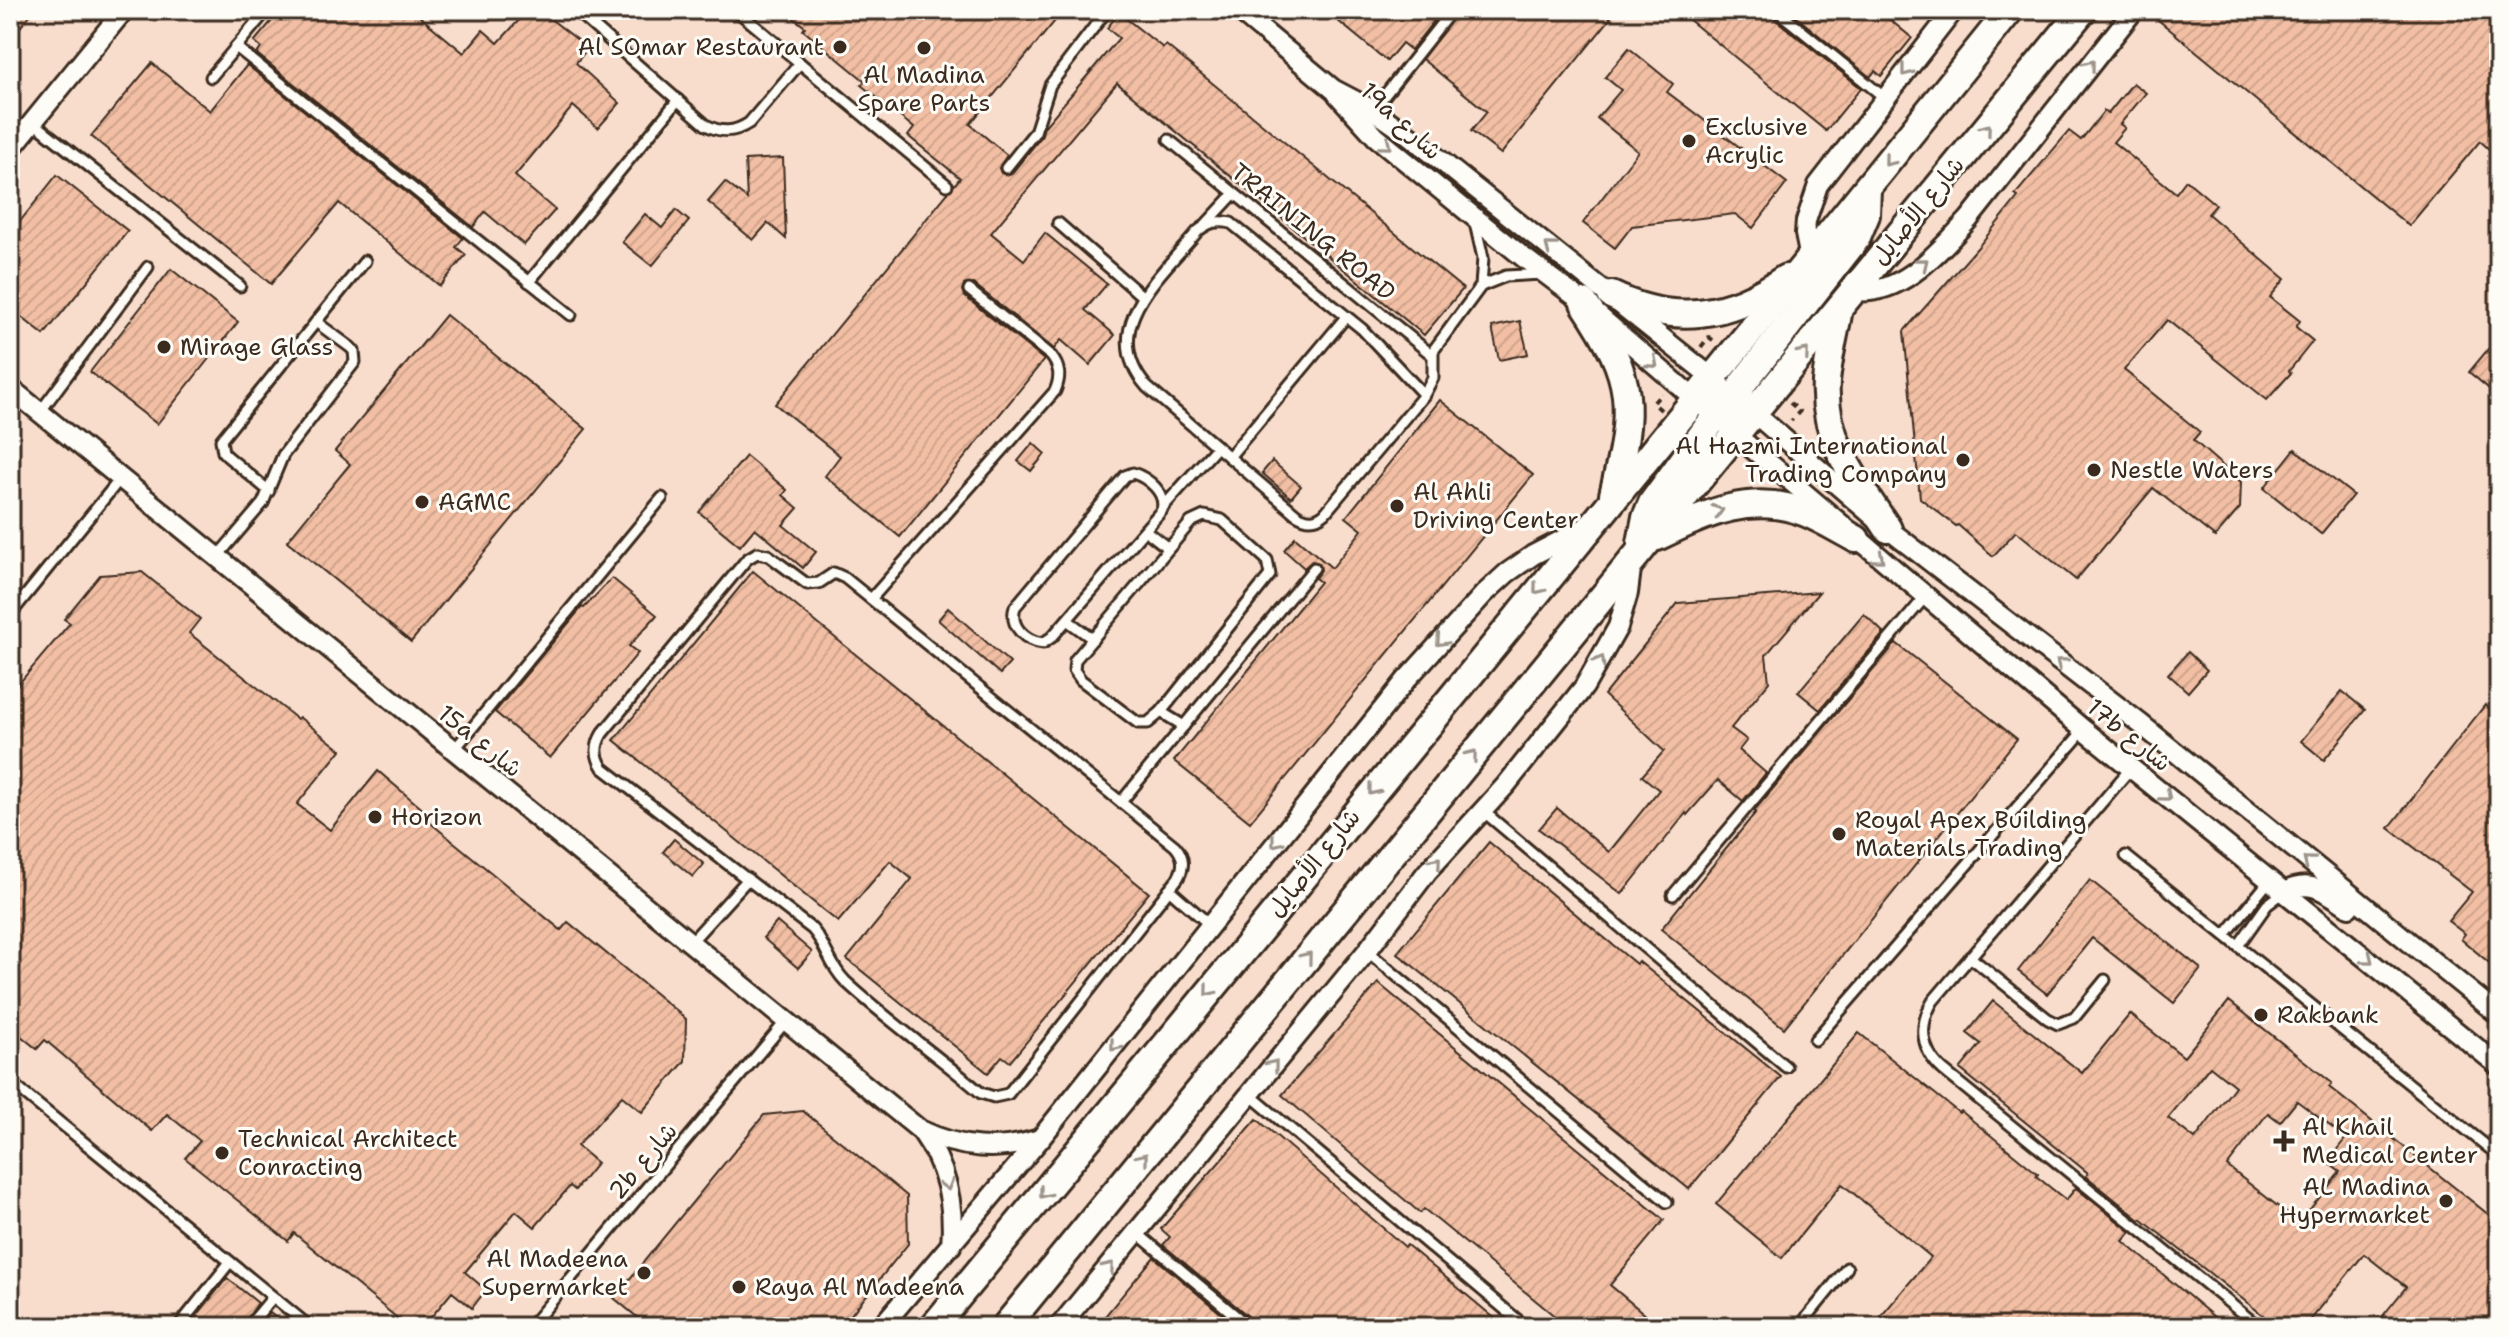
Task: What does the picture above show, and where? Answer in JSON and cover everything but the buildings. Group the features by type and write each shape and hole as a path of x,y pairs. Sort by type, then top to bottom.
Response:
{"main road":[{"path":"1639,550 1652,503 1706,409 1713,379 2010,10"},
{"name":"شارع الأصايل","path":"1744,405 1846,300 2083,10"},
{"path":"1005,1327 1736,434 1751,371 1856,239 1866,215 1867,188"},
{"path":"1611,295 1661,313 1708,313 1755,297 1808,262"},
{"path":"1846,300 1826,384 1831,428 1843,460 1888,529"},
{"path":"1584,303 1616,355 1626,393 1626,442 1612,500"},
{"name":"شارع الأصايل","path":"933,1327 1590,526 1612,500 1706,409"},
{"path":"1639,550 1697,517 1743,504 1767,504 1796,510 1856,539"}],"street":[{"path":"10,150 124,10"},
{"path":"1238,10 1333,89"},
{"path":"1808,262 1805,234 1812,196 1954,10"},
{"path":"1846,300 1892,287 1950,239 2134,10"},
{"name":"19a شارع","path":"1333,89 1373,110 1410,136 1744,405"},
{"name":"19a شارع","path":"1333,89 1376,137 1545,275 1584,303 1736,434"},
{"name":"15a شارع","path":"10,388 920,1130 953,1143 979,1147 1006,1147 1040,1139"},
{"name":"17b شارع","path":"1744,405 1888,529 2142,725 2499,1015"},
{"name":"17b شارع","path":"1736,434 2084,730 2499,1066"},
{"path":"881,1327 1040,1139 1368,724 1484,594 1533,555 1590,526"},
{"path":"1059,1327 1367,951 1427,872 1483,811 1570,704 1602,658 1618,627 1639,550"},
{"path":"2277,886 2298,885 2319,889 2425,956"},
{"name":"15a شارع","path":"920,1130 939,1160 950,1193 953,1211 951,1246"}],"lane":[{"path":"211,77 267,10"},
{"path":"575,10 678,100 714,129 723,132 741,128 800,63"},
{"path":"736,10 947,185"},
{"path":"1006,168 1035,132 1050,85 1107,10"},
{"path":"1373,110 1452,10"},
{"path":"1776,10 1885,98"},
{"path":"236,47 571,315"},
{"path":"529,282 678,100"},
{"path":"33,122 240,286"},
{"name":"TRAINING ROAD","path":"1169,140 1432,355"},
{"path":"1234,194 1143,297 1134,314 1128,351 1137,375 1147,387 1296,514 1308,520 1325,513 1424,395 1433,378 1432,355 1481,286 1483,258 1473,217"},
{"path":"1207,223 1219,220 1231,223 1391,357 1424,395"},
{"path":"1058,223 1143,297"},
{"path":"269,491 223,452 221,440 365,261"},
{"path":"40,412 148,267"},
{"path":"1481,286 1519,274 1545,275"},
{"path":"871,599 1058,384 1059,369 1051,356 969,290"},
{"path":"1229,457 1346,317"},
{"path":"217,557 263,503 283,455 355,362 354,351 316,322"},
{"path":"1164,506 1161,494 1141,476 1133,473 1125,476 1013,613 1015,626 1037,643 1048,641 1217,447"},
{"path":"10,615 120,479"},
{"path":"454,750 662,498"},
{"path":"1211,516 1222,520 1267,560 1271,570 1268,578 1161,712 1148,723 1138,723 1076,676 1075,660 1093,639 1168,548 1197,518 1211,516"},
{"path":"1145,530 1168,548"},
{"path":"768,555 807,584 819,583 834,573 840,574 1121,802 1179,851 1183,867 1013,1089 994,1097 981,1093 843,979 826,955 823,940 812,929 603,768 597,755 598,740 752,556 768,555"},
{"path":"1121,802 1314,568"},
{"path":"1673,895 1925,597"},
{"path":"1067,620 1093,639"},
{"path":"1161,712 1184,726"},
{"path":"1815,1040 2084,730"},
{"path":"2131,768 1933,1001 1924,1021 1924,1043 1935,1062 2259,1327"},
{"path":"1483,811 1786,1067"},
{"path":"2126,856 2499,1156"},
{"path":"690,943 748,879"},
{"path":"2225,935 2277,886"},
{"path":"2238,946 2277,886"},
{"path":"1169,889 1211,926"},
{"path":"1367,951 1667,1202"},
{"path":"1970,957 2058,1024 2074,1018 2105,980"},
{"name":"2b شارع","path":"530,1327 786,1021"},
{"path":"10,1082 310,1327"},
{"path":"1249,1094 1526,1327"},
{"path":"1137,1233 1249,1327"},
{"path":"178,1327 230,1262"},
{"path":"1799,1327 1847,1268"},
{"path":"248,1327 273,1297"}],"shaded area":[{"path":"10,10 2499,10 2499,1327 10,1327"}],"place":[{"name":"Al SOmar Restaurant","path":"840,47"},
{"name":"Al Madina Spare Parts","path":"924,48"},
{"name":"Exclusive Acrylic","path":"1689,141"},
{"name":"Mirage Glass","path":"164,347"},
{"name":"Al Hazmi International Trading Company","path":"1963,460"},
{"name":"Nestle Waters","path":"2094,470"},
{"name":"AGMC","path":"422,502"},
{"name":"Al Ahli Driving Center","path":"1397,506"},
{"name":"Horizon","path":"375,817"},
{"name":"Royal Apex Building Materials Trading","path":"1839,834"},
{"name":"Rakbank","path":"2261,1015"},
{"name":"Al Khail Medical Center","path":"2284,1141"},
{"name":"Technical Architect Conracting","path":"222,1153"},
{"name":"AL Madina Hypermarket","path":"2446,1201"},
{"name":"Al Madeena Supermarket","path":"644,1273"},
{"name":"Raya Al Madeena","path":"739,1287"}]}
